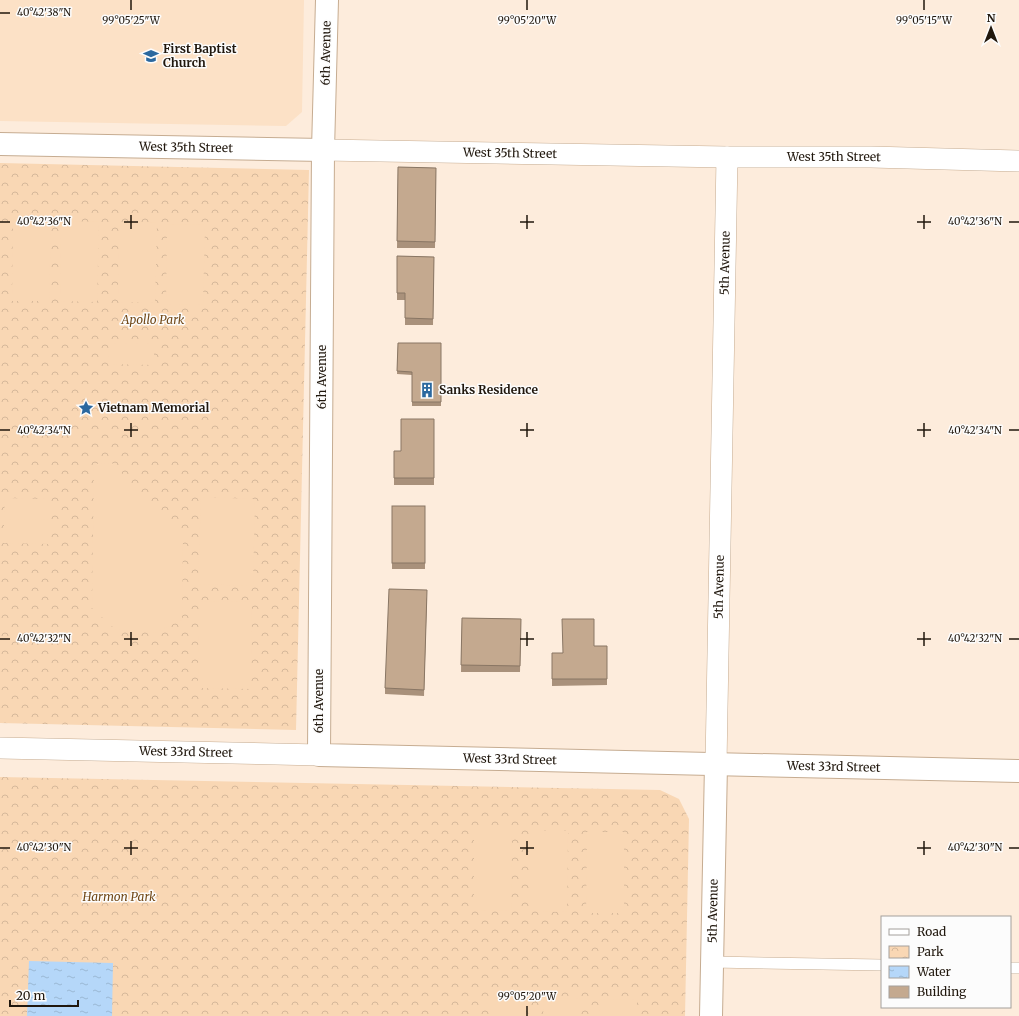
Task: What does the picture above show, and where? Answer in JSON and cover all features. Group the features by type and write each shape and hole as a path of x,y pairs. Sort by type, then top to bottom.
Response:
{"street":[{"name":"6th Avenue","path":"319,755 323,150 327,0"},
{"name":"West 35th Street","path":"0,144 727,157 871,157 1019,161"},
{"name":"5th Avenue","path":"711,1016 727,157"},
{"name":"West 33rd Street","path":"0,748 1019,771"}],"lane":[{"path":"712,962 881,965"}],"shaded area":[{"name":"First Baptist Church","path":"0,0 304,0 302,112 286,126 0,121"}],"green space":[{"name":"Apollo Park","path":"0,163 309,170 296,730 0,723"},
{"path":"13,220 51,221 49,301 12,301"},
{"path":"61,221 99,222 97,302 60,301"},
{"path":"119,222 157,223 155,303 118,302"},
{"path":"167,224 205,225 203,305 166,304"},
{"path":"109,343 154,344 154,365 108,364"},
{"path":"112,463 183,539 182,620 154,633 115,629 92,608 94,464"},
{"path":"201,497 255,499 253,586 198,584"},
{"path":"5,498 50,499 50,520 4,519"},
{"path":"4,522 50,522 50,544 4,543"},
{"path":"199,601 252,602 251,689 198,688"},
{"name":"Harmon Park","path":"0,777 660,790 679,799 689,819 685,1016 0,1016"},
{"path":"474,830 512,830 511,911 474,910"},
{"path":"530,831 568,831 567,912 530,911"},
{"path":"587,832 624,832 624,913 586,913"},
{"path":"489,998 527,998 526,1016 489,1016"},
{"path":"544,998 581,999 581,1016 543,1016"},
{"path":"600,999 637,1000 637,1016 599,1016"}],"water":[{"path":"29,961 113,963 112,1016 27,1016"}],"building":[{"path":"398,167 436,168 435,242 397,241"},
{"path":"397,256 434,257 433,319 405,318 405,293 397,293"},
{"name":"Sanks Residence","path":"398,343 441,343 441,402 412,402 412,372 397,371"},
{"path":"401,419 434,419 434,478 394,478 394,451 401,451"},
{"path":"392,506 425,506 425,563 392,563"},
{"path":"389,589 427,590 424,690 385,688"},
{"path":"462,618 521,619 520,666 461,665"},
{"path":"562,619 594,619 594,646 607,646 607,679 552,679 552,653 563,653"}],"place":[{"name":"First Baptist Church","path":"151,56"},
{"name":"Sanks Residence","path":"427,390"},
{"name":"Vietnam Memorial","path":"86,408"}]}
